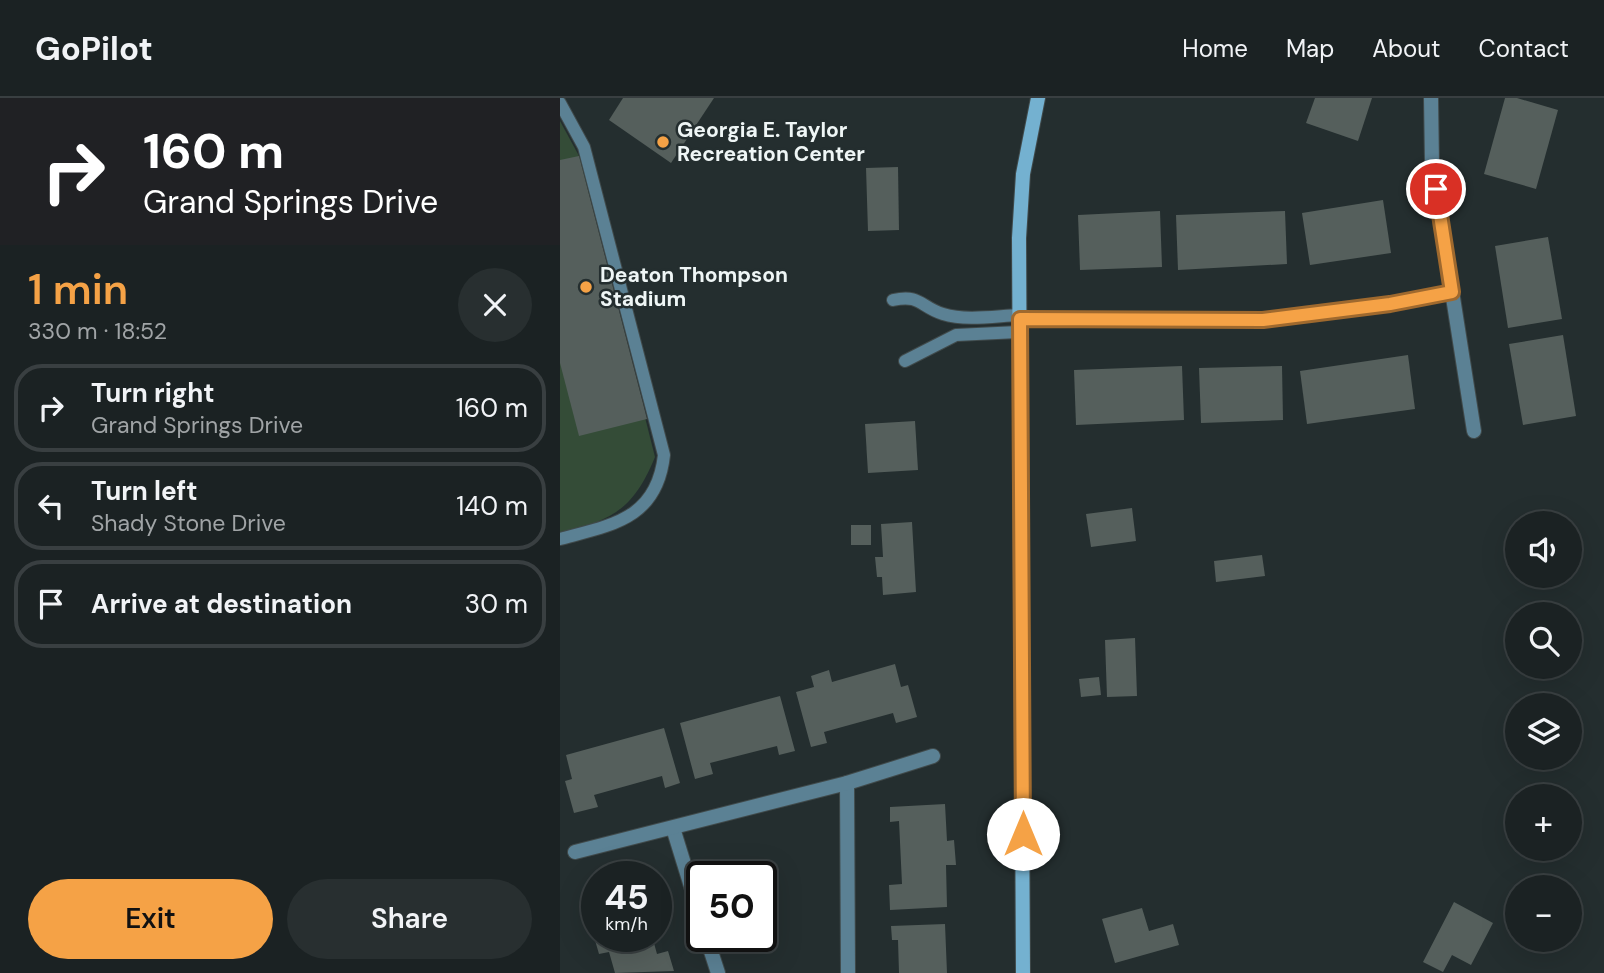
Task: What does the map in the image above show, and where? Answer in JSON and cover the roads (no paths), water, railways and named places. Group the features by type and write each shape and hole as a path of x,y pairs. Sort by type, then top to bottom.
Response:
{"main road":[{"path":"1023,973 1019,238 1023,174 1038,98"}],"street":[{"path":"1431,98 1432,164 1474,430"},
{"path":"1019,322 1263,320 1378,306 1452,292"},
{"path":"575,852 847,783 933,757"},
{"path":"847,783 848,973"},
{"path":"673,828 686,870"},
{"path":"711,952 718,973"}],"lane":[{"path":"560,103 584,147 664,455 657,484 648,501 633,515 622,522 560,539"},
{"path":"893,300 907,297 919,299 943,314 1019,322"},
{"path":"905,361 956,335 1019,322"}],"place":[{"name":"Georgia E. Taylor Recreation Center","path":"663,142"},
{"name":"Deaton Thompson Stadium","path":"586,287"}]}
